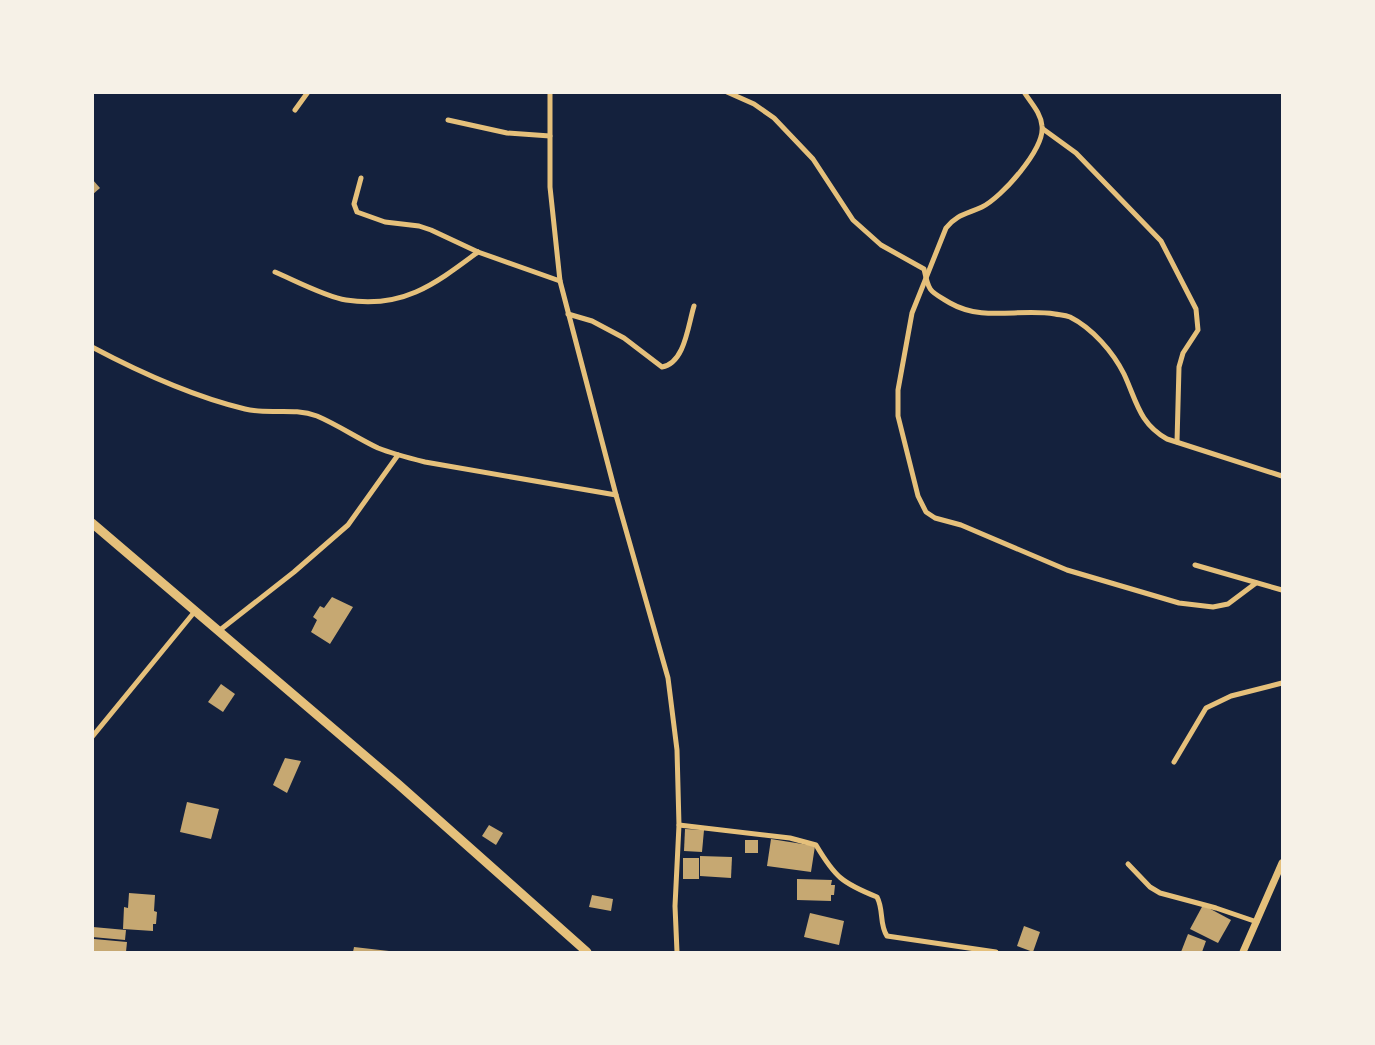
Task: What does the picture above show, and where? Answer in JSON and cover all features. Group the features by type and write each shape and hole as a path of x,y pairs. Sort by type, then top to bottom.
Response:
{"main road":[{"path":"92,523 220,630 472,847 587,952"}],"street":[{"path":"295,110 308,92"},
{"path":"550,92 550,188 560,281 616,495 668,678 677,750 679,825 675,906 677,952"},
{"path":"726,92 754,104 774,118 813,159 853,220 880,245 924,269 927,286 933,293 970,312 982,314 1043,312 1068,316 1084,326 1116,359 1139,410 1152,430 1177,442 1282,476"},
{"path":"1024,92 1041,118 1043,129 1039,145 996,198 981,207 953,218 946,228 912,313 898,390 898,416 918,496 926,512 935,518 961,525 1067,570 1179,603 1213,607 1228,604 1256,583"},
{"path":"448,120 507,133 550,136"},
{"path":"1043,129 1076,153 1161,241 1196,308 1198,330 1183,353 1179,367 1177,442"},
{"path":"361,178 354,204 357,212 385,222 419,226 432,230 478,252 560,281"},
{"path":"275,272 345,300 397,300 437,283 478,252"},
{"path":"568,314 592,321 624,338 662,367 671,366 678,357 694,306"},
{"path":"92,347 172,385 214,400 247,410 297,411 316,416 379,448 398,455 425,462 616,495"},
{"path":"220,630 294,572 348,525 398,455"},
{"path":"1195,565 1282,590"},
{"path":"92,737 196,610"},
{"path":"1174,762 1206,708 1230,696 1282,683"},
{"path":"679,825 790,838 816,845 830,868 844,883 877,897 882,910 881,928 887,936 996,952"},
{"path":"1243,952 1282,863"},
{"path":"1128,864 1150,887 1160,893 1216,908 1257,922"}],"building":[{"path":"92,179 100,188 92,195"},
{"path":"332,597 353,607 330,644 311,632 317,620 313,617 320,606 324,608"},
{"path":"221,684 235,694 223,712 208,702"},
{"path":"285,758 301,761 287,793 273,785"},
{"path":"187,802 219,809 211,839 180,832"},
{"path":"489,825 503,833 496,845 482,836"},
{"path":"685,829 704,830 702,852 684,851"},
{"path":"771,839 815,846 811,872 767,866"},
{"path":"745,840 758,840 758,853 745,853"},
{"path":"700,856 732,857 731,878 700,876"},
{"path":"683,858 699,858 699,879 683,879"},
{"path":"797,879 832,880 831,885 835,885 831,901 797,900"},
{"path":"129,893 155,895 154,911 157,912 153,931 123,929 124,907 128,908"},
{"path":"592,895 613,899 611,911 589,907"},
{"path":"1203,905 1231,920 1218,943 1190,929"},
{"path":"810,913 844,921 839,945 804,937"},
{"path":"1024,926 1040,932 1033,952 1017,946"},
{"path":"93,927 126,930 125,940 92,937"},
{"path":"1188,934 1206,941 1202,952 1181,952"},
{"path":"94,939 127,942 126,952 93,952"},
{"path":"354,947 389,951 389,952 353,952"}]}
